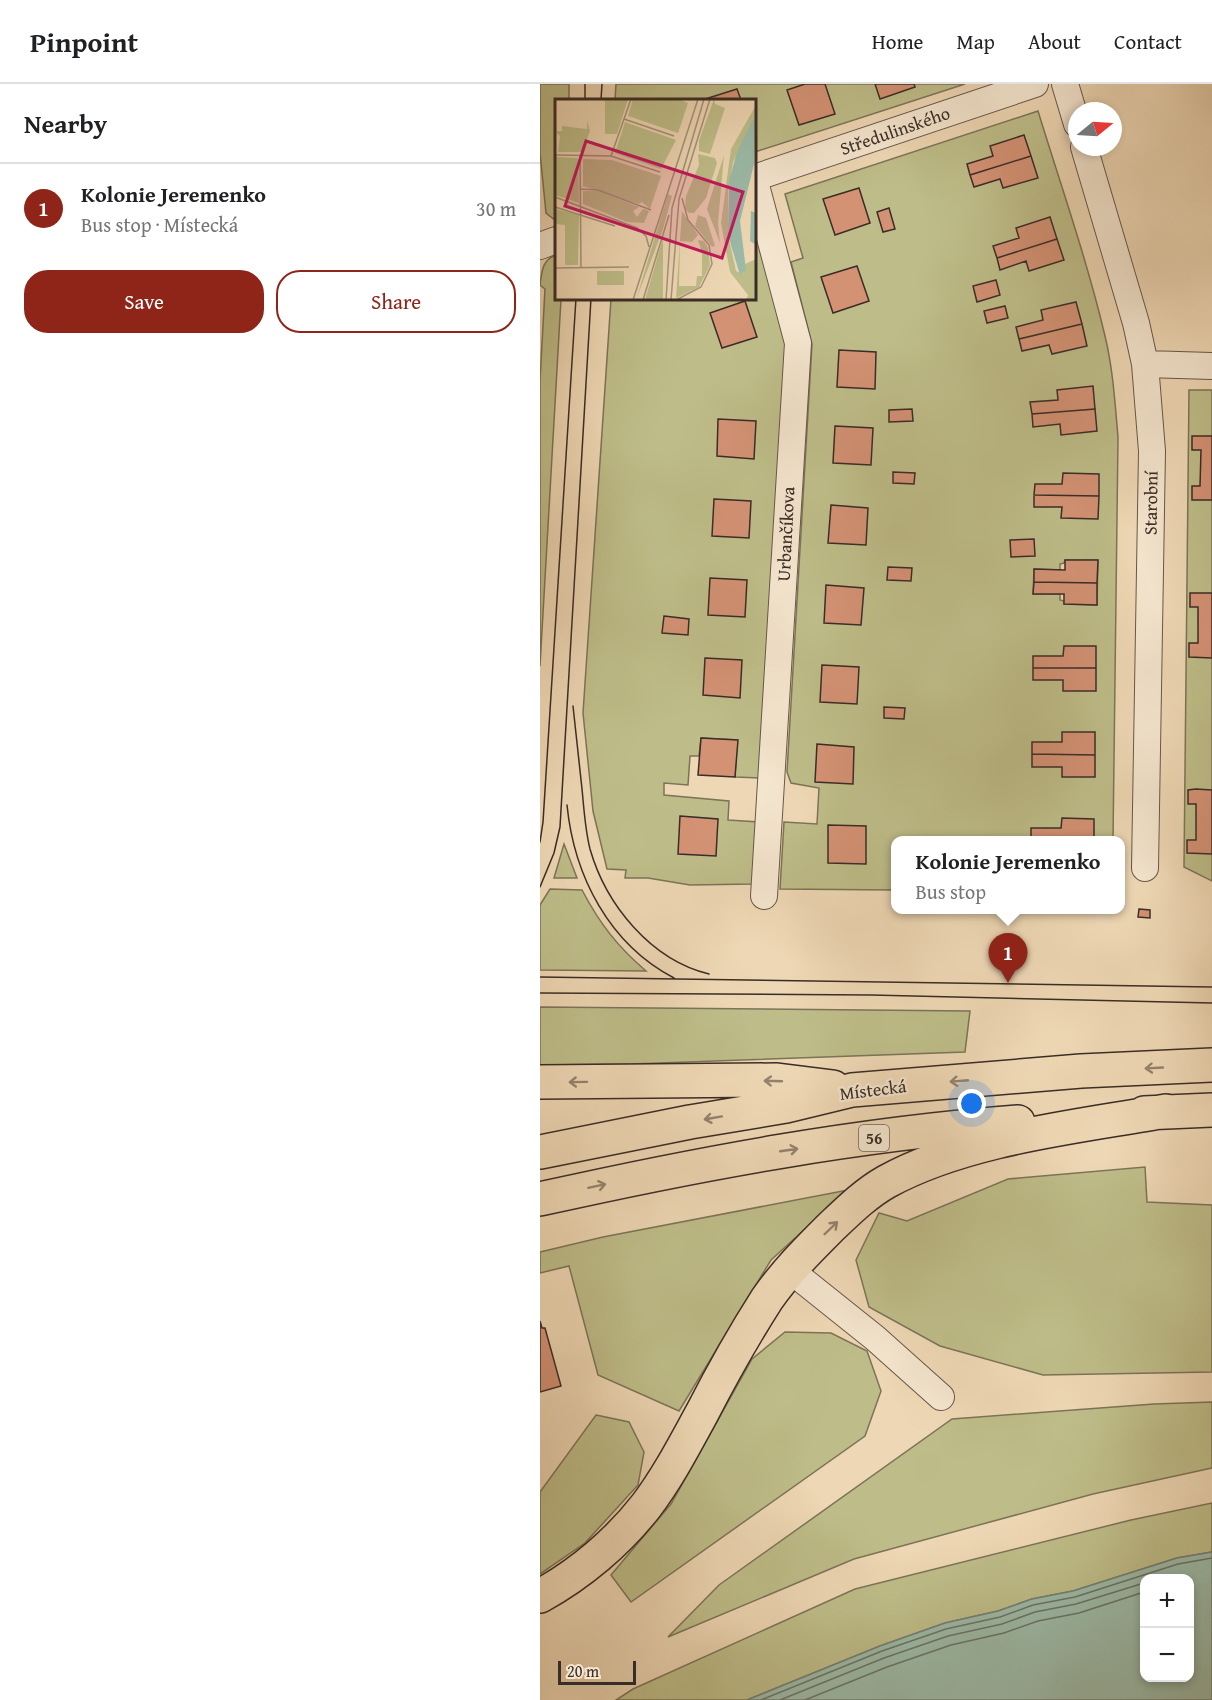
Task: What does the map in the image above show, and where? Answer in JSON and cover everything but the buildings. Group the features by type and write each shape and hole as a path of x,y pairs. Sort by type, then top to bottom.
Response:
{"highway":[{"name":"Místecká","path":"540,1152 690,1122 786,1106 852,1090 1080,1071 1212,1065"},
{"path":"540,1082 777,1080 852,1090"},
{"name":"56","path":"540,1199 672,1170 776,1152 959,1126 1166,1111 1212,1110"},
{"path":"540,1596 567,1580 596,1557 645,1507 673,1464 768,1298 821,1237 864,1197 913,1169 1010,1138 1166,1111"}],"street":[{"name":"Středulinského","path":"756,177 1035,84"},
{"path":"1065,84 1070,102"},
{"name":"Starobní","path":"1087,156 1136,323 1145,364 1152,451 1145,868"},
{"name":"Urbančíkova","path":"756,186 798,343 764,896"},
{"path":"540,246 555,240"},
{"path":"1145,364 1212,366"},
{"path":"790,1270 875,1338 941,1397"}],"shaded area":[{"path":"540,84 569,84 569,99 555,99 555,220 546,213 540,153"},
{"path":"616,84 965,84 756,152 756,99 615,99"},
{"path":"1038,111 1098,308 1108,348 1113,386 1118,437 1113,836 891,836 891,890 780,889 784,822 817,824 819,788 791,783 787,772 812,344 791,262 803,258 785,194","holes":["1065,560 1098,560 1097,605 1064,604 1064,601 1060,600 1060,594 1033,594 1034,569 1060,570 1060,564"]},
{"path":"756,222 788,353 760,778 735,777 737,740 701,738 699,756 690,756 688,785 664,783 664,795 729,801 728,820 759,822 753,884 690,885 648,878 625,878 626,870 607,869 593,811 583,713 611,300 756,300"},
{"path":"555,255 555,300 561,300 540,666 540,380 545,289 540,285 545,263"},
{"path":"1189,390 1212,390 1212,881 1184,867"},
{"path":"564,844 577,878 554,878"},
{"path":"550,889 582,890 610,934 646,971 540,970 540,905"},
{"path":"540,1007 970,1011 965,1052 632,1064 540,1065"},
{"path":"1145,1167 1147,1202 1212,1205 1212,1372 1043,1375 940,1346 869,1307 856,1260 879,1213 907,1221 1008,1179"},
{"path":"848,1190 771,1260 679,1411 598,1375 569,1266 540,1273 540,1252 603,1237"},
{"path":"785,1332 831,1333 867,1351 881,1391 865,1436 631,1602 611,1575 671,1504 752,1359"},
{"path":"1212,1402 1212,1468 1093,1494 854,1559 668,1637 719,1585 952,1419"},
{"path":"596,1415 629,1422 644,1452 638,1485 585,1543 540,1574 540,1492"},
{"path":"1212,1503 1212,1552 1177,1558 1073,1591 1032,1599 998,1611 945,1623 880,1646 747,1700 616,1700 633,1689 855,1589 1131,1520"}],"water":[{"path":"1212,1552 1212,1700 747,1700 880,1646 945,1623 998,1611 1032,1599 1073,1591 1177,1558"}],"tram line":[{"path":"585,84 585,99"},
{"path":"601,99 602,84"},
{"path":"540,842 576,300"},
{"path":"540,887 554,853 560,827 591,300"},
{"path":"573,706 588,842 597,870 607,890 619,909 650,943 688,967 709,974"},
{"path":"567,805 578,857 599,905 613,927 631,947 651,964 674,978"},
{"path":"540,977 1212,987"},
{"path":"540,993 871,995 1212,1003"}],"place":[{"name":"Kolonie Jeremenko","path":"1008,983"}]}
